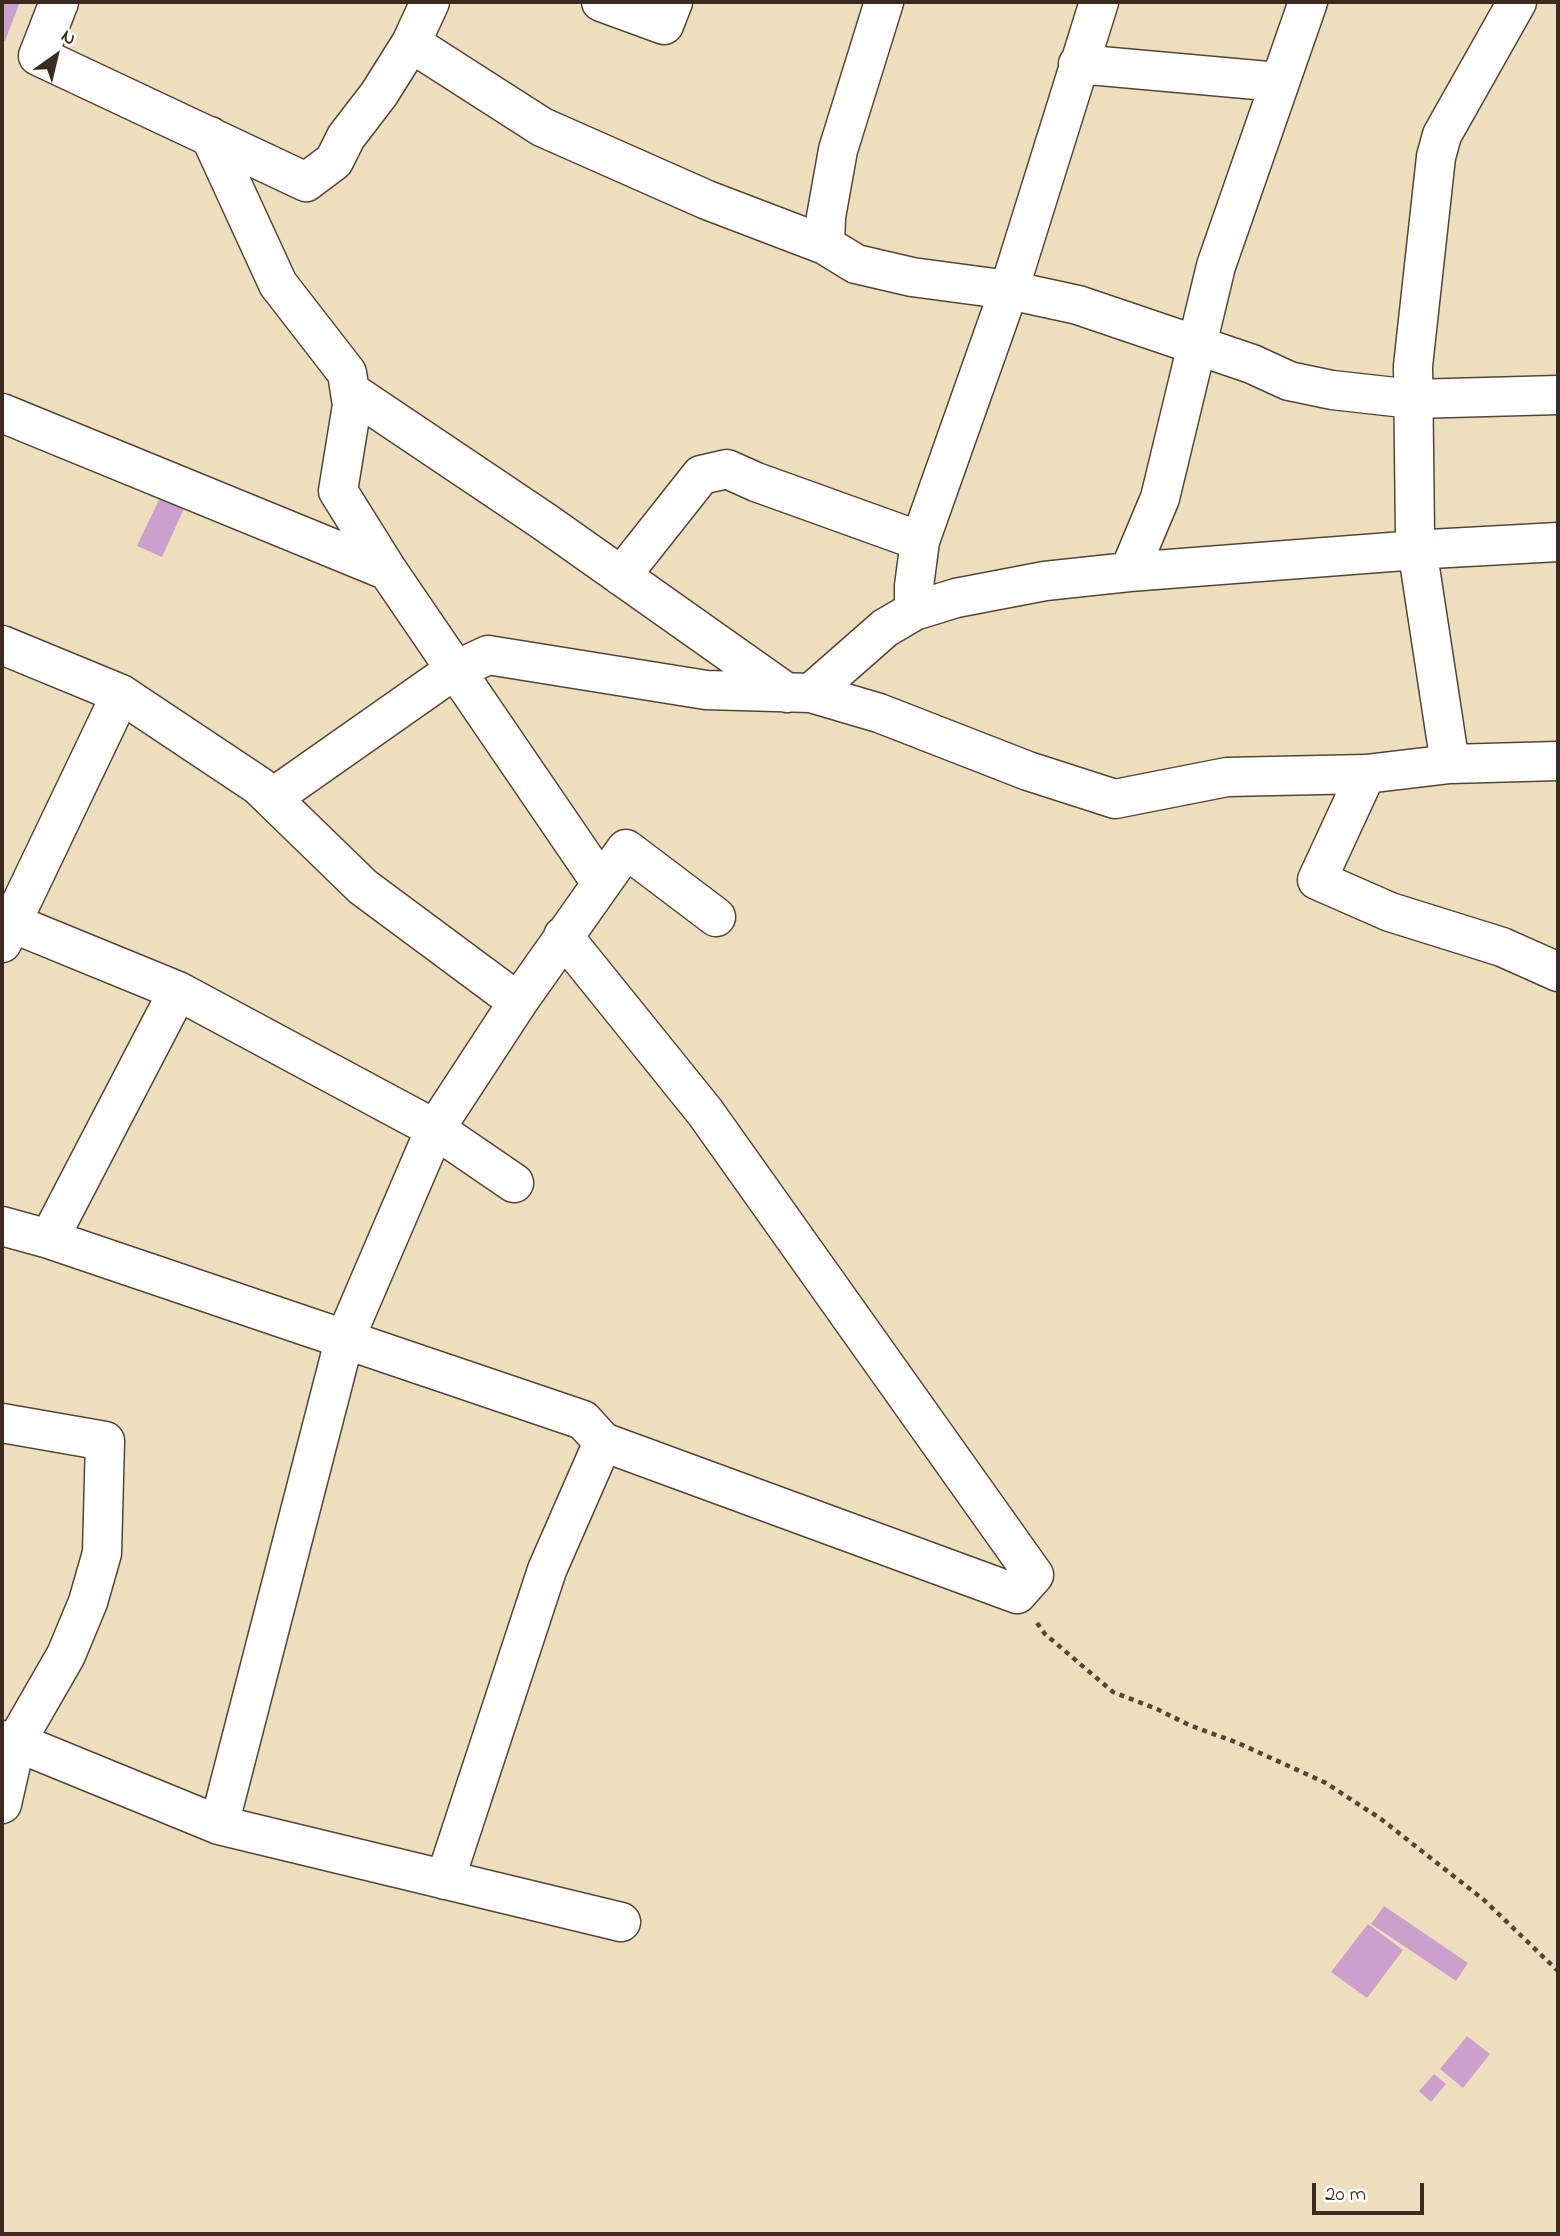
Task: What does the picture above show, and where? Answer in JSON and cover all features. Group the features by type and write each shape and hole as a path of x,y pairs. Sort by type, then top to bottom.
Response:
{"street":[{"path":"59,2 38,56 306,182 334,161 346,137 379,94 411,43 429,2"},
{"path":"601,2 664,25 673,2"},
{"path":"825,245 826,217 838,150 884,2"},
{"path":"914,611 914,586 920,541 1009,290 1099,2"},
{"path":"1129,572 1160,498 1216,265 1308,2"},
{"path":"1450,764 1415,535 1413,366 1436,158 1442,135 1517,2"},
{"path":"411,43 542,127 707,200 825,245 856,264 912,277 1009,290 1078,305 1252,364 1289,382 1413,399 1558,395"},
{"path":"1078,64 1279,82"},
{"path":"210,136 278,284 347,373 352,405 338,491 388,571 601,883"},
{"path":"349,391 799,693"},
{"path":"2,413 388,571"},
{"path":"621,576 701,475 727,469 920,541"},
{"path":"799,693 885,628 914,611 956,598 1045,582 1129,572 1558,542"},
{"path":"2,645 121,694 259,786 362,887 517,1002"},
{"path":"272,798 456,670 488,655 706,690 799,693 879,713 1028,771 1115,799 1227,777 1366,774 1450,764 1558,761"},
{"path":"121,694 5,928 178,991 435,1129 514,1183"},
{"path":"1366,774 1317,880 1390,912 1502,947 1558,972"},
{"path":"219,1825 344,1340 435,1129 517,1002 626,849 716,917"},
{"path":"2,1226 49,1239 583,1420 603,1442 1017,1594 1034,1575 705,1112 563,936"},
{"path":"49,1239 178,991"},
{"path":"2,1423 105,1441 102,1553 88,1602 66,1655 9,1741 2,1804"},
{"path":"445,1880 548,1570 603,1442"},
{"path":"9,1741 219,1825 621,1922"}],"path":[{"path":"1017,1594 1045,1634 1113,1692 1157,1709 1189,1726 1238,1743 1326,1783 1381,1819 1484,1900 1558,1971"}],"building":[{"path":"2,2 20,2 5,41 2,40"},
{"path":"163,491 187,502 162,557 137,546"},
{"path":"1384,1906 1468,1963 1456,1981 1371,1924"},
{"path":"1368,1924 1403,1950 1367,1998 1331,1972"},
{"path":"1467,2036 1490,2054 1463,2088 1440,2069"},
{"path":"1434,2074 1446,2084 1431,2102 1419,2091"}]}
